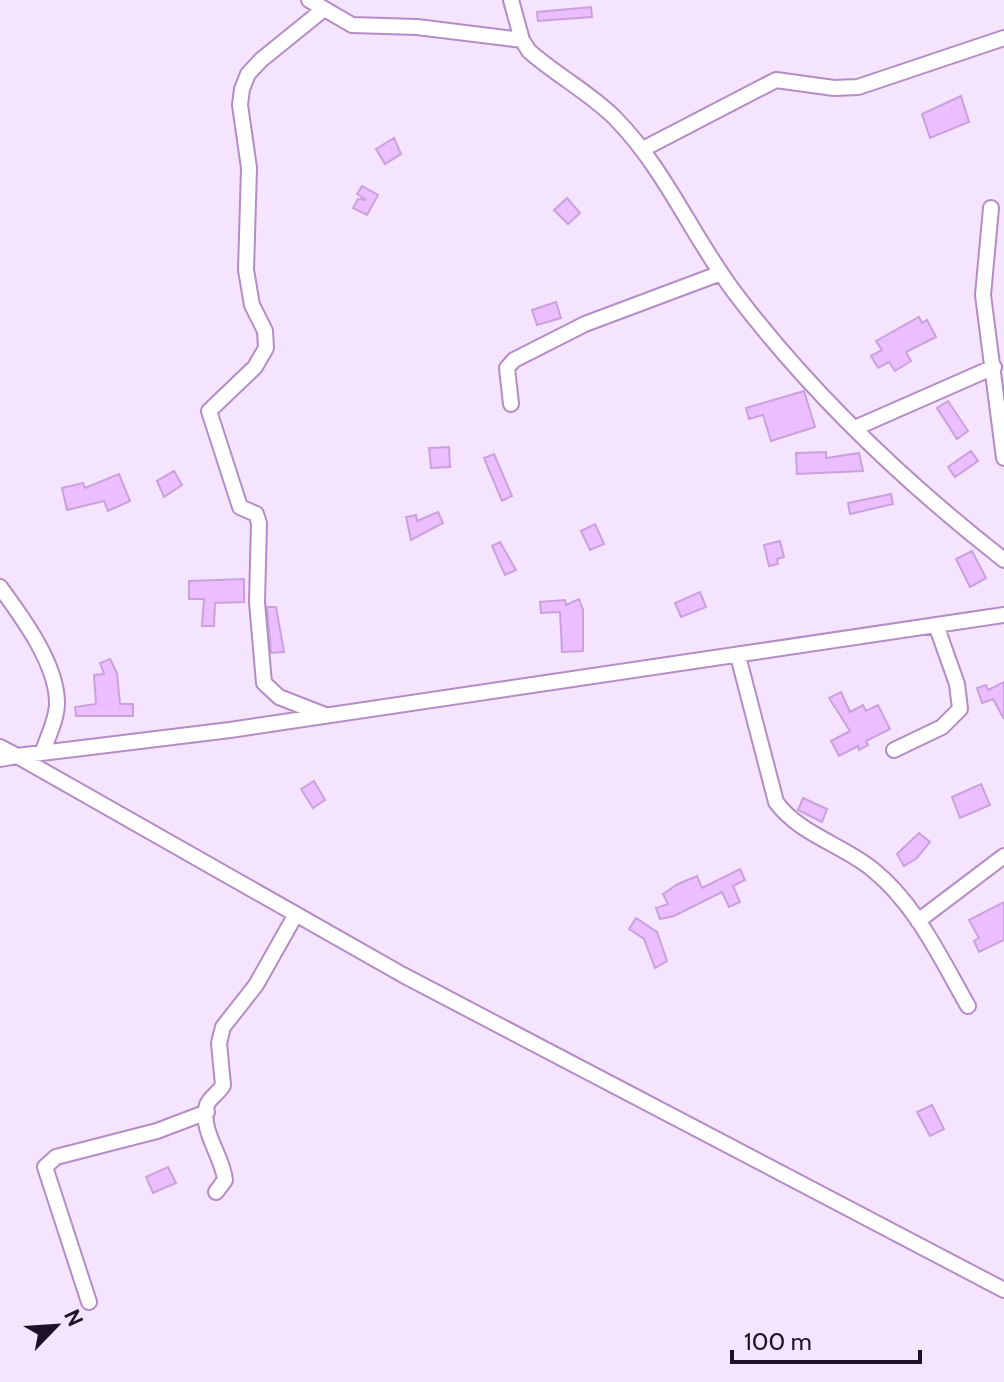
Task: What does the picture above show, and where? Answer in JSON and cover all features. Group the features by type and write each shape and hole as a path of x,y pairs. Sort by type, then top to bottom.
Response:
{"street":[{"path":"309,0 352,25 417,27 522,40"},
{"path":"511,0 522,40 541,62 613,115 643,149 665,178 721,273 799,369 855,428 965,530 1004,560"},
{"path":"324,9 261,60 248,74 242,89 241,117 249,168 246,270 252,305 265,331 266,348 255,367 209,411 240,507 256,514 259,523 257,602 264,683 279,697 325,715"},
{"path":"643,149 776,80 834,88 858,87 1004,38"},
{"path":"991,208 983,295 1004,458"},
{"path":"511,404 507,374 514,360 612,313 721,273"},
{"path":"855,428 994,367"},
{"path":"0,587 35,638 56,693 56,711 43,751"},
{"path":"0,759 738,656 1004,615"},
{"path":"894,750 942,727 960,709 957,684 936,625"},
{"path":"738,656 771,788 782,810 875,871 918,921 968,1006"},
{"path":"0,747 403,975 1004,1290"},
{"path":"918,921 1004,856"},
{"path":"216,1192 225,1180 224,1171 209,1130 207,1112 209,1102 223,1085 219,1043 223,1027 256,985 296,914"},
{"path":"89,1302 45,1167 56,1157 146,1134 207,1112"}],"building":[{"path":"591,7 592,17 538,21 537,12"},
{"path":"961,96 969,122 930,138 922,114"},
{"path":"394,138 401,154 385,164 376,149"},
{"path":"362,186 378,195 367,215 353,208 358,199 366,200 357,194"},
{"path":"567,198 580,213 568,224 554,210"},
{"path":"556,302 561,318 537,325 532,310"},
{"path":"919,317 922,323 927,320 936,337 906,352 911,361 895,371 889,362 878,368 871,356 882,350 876,341"},
{"path":"804,391 815,427 771,441 763,415 749,419 746,408"},
{"path":"948,401 968,431 957,439 937,408"},
{"path":"449,447 450,467 431,468 429,448"},
{"path":"971,451 978,461 955,477 948,467"},
{"path":"826,452 826,458 859,453 863,471 797,474 796,453"},
{"path":"494,454 512,496 502,501 484,458"},
{"path":"174,471 182,485 164,497 157,481"},
{"path":"119,474 130,501 108,511 104,501 67,510 62,488 83,483 85,488"},
{"path":"891,494 893,504 850,514 848,503"},
{"path":"438,512 443,523 411,540 406,517 416,515 417,521"},
{"path":"595,524 604,544 590,550 581,531"},
{"path":"780,541 784,557 777,559 778,564 769,566 764,545"},
{"path":"500,542 516,570 505,575 492,546"},
{"path":"972,551 986,578 970,587 956,559"},
{"path":"244,579 244,602 215,603 214,626 202,626 204,599 189,599 189,581"},
{"path":"700,592 706,607 681,617 675,603"},
{"path":"579,599 583,610 583,651 562,652 560,612 541,613 540,602 565,600 566,605"},
{"path":"267,607 276,607 284,652 271,653"},
{"path":"110,659 117,673 120,704 133,704 133,716 76,716 75,707 96,704 94,675 104,674 100,663"},
{"path":"1004,682 1004,719 993,699 982,703 977,688 986,685 988,690"},
{"path":"841,692 850,712 863,705 866,711 878,705 890,729 866,741 868,745 859,750 858,746 839,756 831,741 850,731 829,698"},
{"path":"314,781 325,800 313,808 301,789"},
{"path":"981,784 990,805 960,818 952,797"},
{"path":"803,798 827,809 822,822 798,810"},
{"path":"919,833 930,842 917,858 904,866 897,854"},
{"path":"740,869 745,880 733,886 740,902 729,907 722,892 674,916 660,919 656,908 668,904 663,894 678,884 697,876 702,888"},
{"path":"1004,902 1004,940 979,952 974,941 979,938 969,920"},
{"path":"636,918 657,932 667,961 655,968 644,939 629,929"},
{"path":"932,1105 944,1129 930,1136 917,1112"},
{"path":"168,1167 176,1183 153,1193 146,1177"}]}
